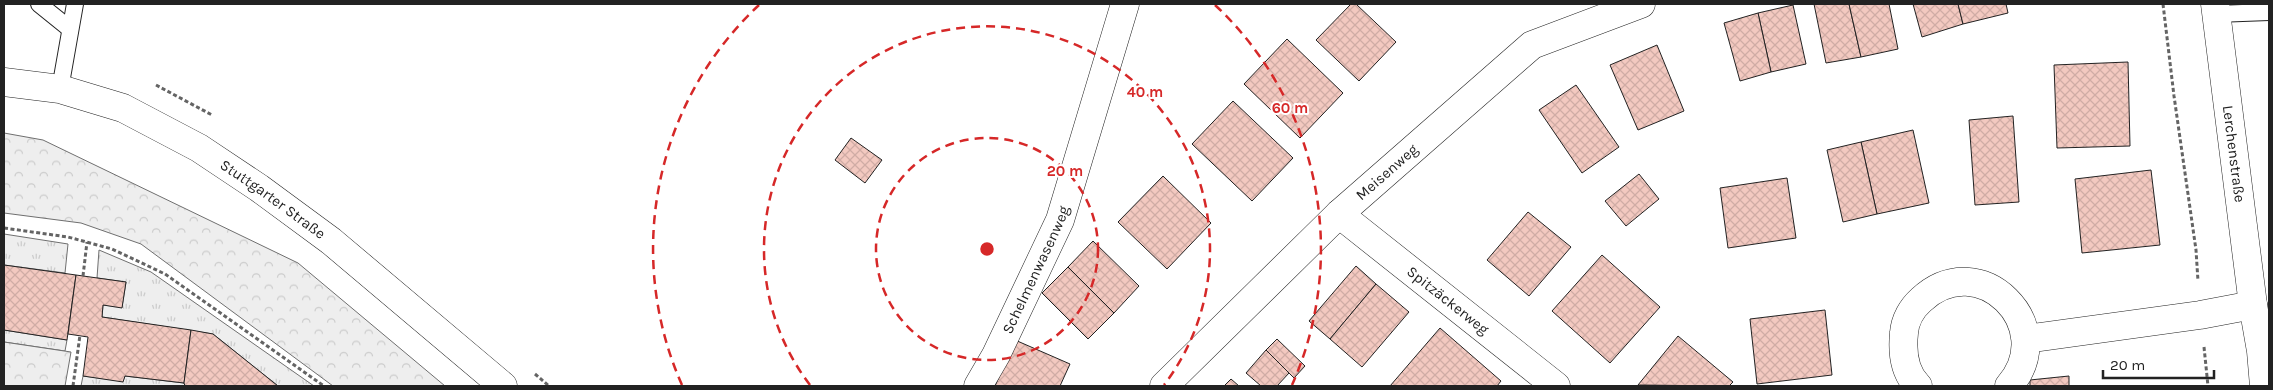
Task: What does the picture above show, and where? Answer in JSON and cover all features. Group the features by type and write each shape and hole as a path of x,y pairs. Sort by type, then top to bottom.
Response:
{"street":[{"name":"Schelmenwasenweg","path":"978,386 996,355 1060,220 1125,4"},
{"name":"Meisenweg","path":"1164,386 1339,214 1532,45 1641,4"},
{"name":"Lerchenstraße","path":"2216,9 2264,386"},
{"name":"Stuttgarter Straße","path":"4,82 60,89 123,108 199,148 259,188 331,241 503,386"},
{"name":"Spitzäckerweg","path":"1339,214 1556,386"},
{"path":"1918,386 1907,368 1902,348 1904,327 1913,308 1929,292 1949,284 1971,282 1992,288 2009,300 2021,318 2026,340 2025,359 2017,377 2009,386"},
{"path":"2026,340 2200,315 2253,305"}],"lane":[{"path":"39,4 70,29"},
{"path":"60,89 75,4"},
{"path":"2216,9 2269,12"}],"path":[{"path":"2163,4 2196,250 2200,315 2208,386"},
{"path":"4,228 68,237 112,249 165,274 324,386"},
{"path":"83,276 87,242"},
{"path":"73,386 80,335"}],"green space":[{"path":"4,133 43,140 298,263 445,386 333,386 141,244 81,223 4,213"},
{"path":"4,234 68,244 65,273 4,265"},
{"path":"99,250 151,272 314,386 278,386 213,334 102,317 103,305 122,307 126,282 97,278"},
{"path":"4,330 67,340 65,351 4,342"},
{"path":"4,342 71,352 65,386 4,386"},
{"path":"83,376 123,381 125,376 184,383 185,386 81,386"}],"building":[{"path":"1351,4 1356,4 1396,42 1359,81 1316,40"},
{"path":"1814,4 1849,4 1861,57 1826,63"},
{"path":"1849,4 1889,4 1898,49 1861,57"},
{"path":"1913,4 1958,4 1963,24 1922,37"},
{"path":"1958,4 2006,4 2008,13 1963,24"},
{"path":"1793,5 1806,64 1771,72 1758,13"},
{"path":"1758,13 1771,72 1740,81 1724,23"},
{"path":"1287,39 1343,93 1300,138 1244,84"},
{"path":"1657,45 1684,111 1638,130 1610,65"},
{"path":"2128,62 2130,146 2057,148 2054,65"},
{"path":"1576,85 1619,147 1582,173 1539,110"},
{"path":"1233,101 1293,158 1252,201 1192,144"},
{"path":"2013,116 2019,202 1975,205 1969,120"},
{"path":"1913,130 1929,203 1877,214 1861,142"},
{"path":"851,138 882,160 865,183 835,160"},
{"path":"1861,142 1877,214 1843,222 1827,150"},
{"path":"2151,170 2160,245 2082,253 2075,179"},
{"path":"1639,174 1659,199 1626,226 1605,201"},
{"path":"1163,176 1211,223 1167,269 1118,222"},
{"path":"1787,178 1796,238 1728,248 1720,188"},
{"path":"1528,212 1571,247 1529,296 1487,260"},
{"path":"1093,241 1139,286 1114,313 1068,267"},
{"path":"1602,255 1660,307 1610,363 1552,311"},
{"path":"4,265 76,275 67,340 4,330"},
{"path":"1356,266 1376,284 1330,339 1309,321"},
{"path":"1068,267 1114,313 1088,339 1042,293"},
{"path":"76,275 126,282 122,308 103,305 102,317 191,330 184,383 125,376 123,382 83,376 88,337 68,334"},
{"path":"1376,284 1409,312 1362,367 1330,339"},
{"path":"1825,310 1832,375 1757,384 1750,319"},
{"path":"1440,328 1501,381 1497,386 1390,386"},
{"path":"191,330 213,334 278,386 185,386"},
{"path":"1678,336 1733,382 1729,386 1638,385"},
{"path":"1277,339 1305,366 1294,378 1266,350"},
{"path":"1015,340 1070,364 1060,386 995,386"},
{"path":"1266,350 1289,373 1277,386 1261,386 1246,373"},
{"path":"2069,376 2069,386 2030,386 2030,380"},
{"path":"1231,379 1239,386 1224,386"}]}
